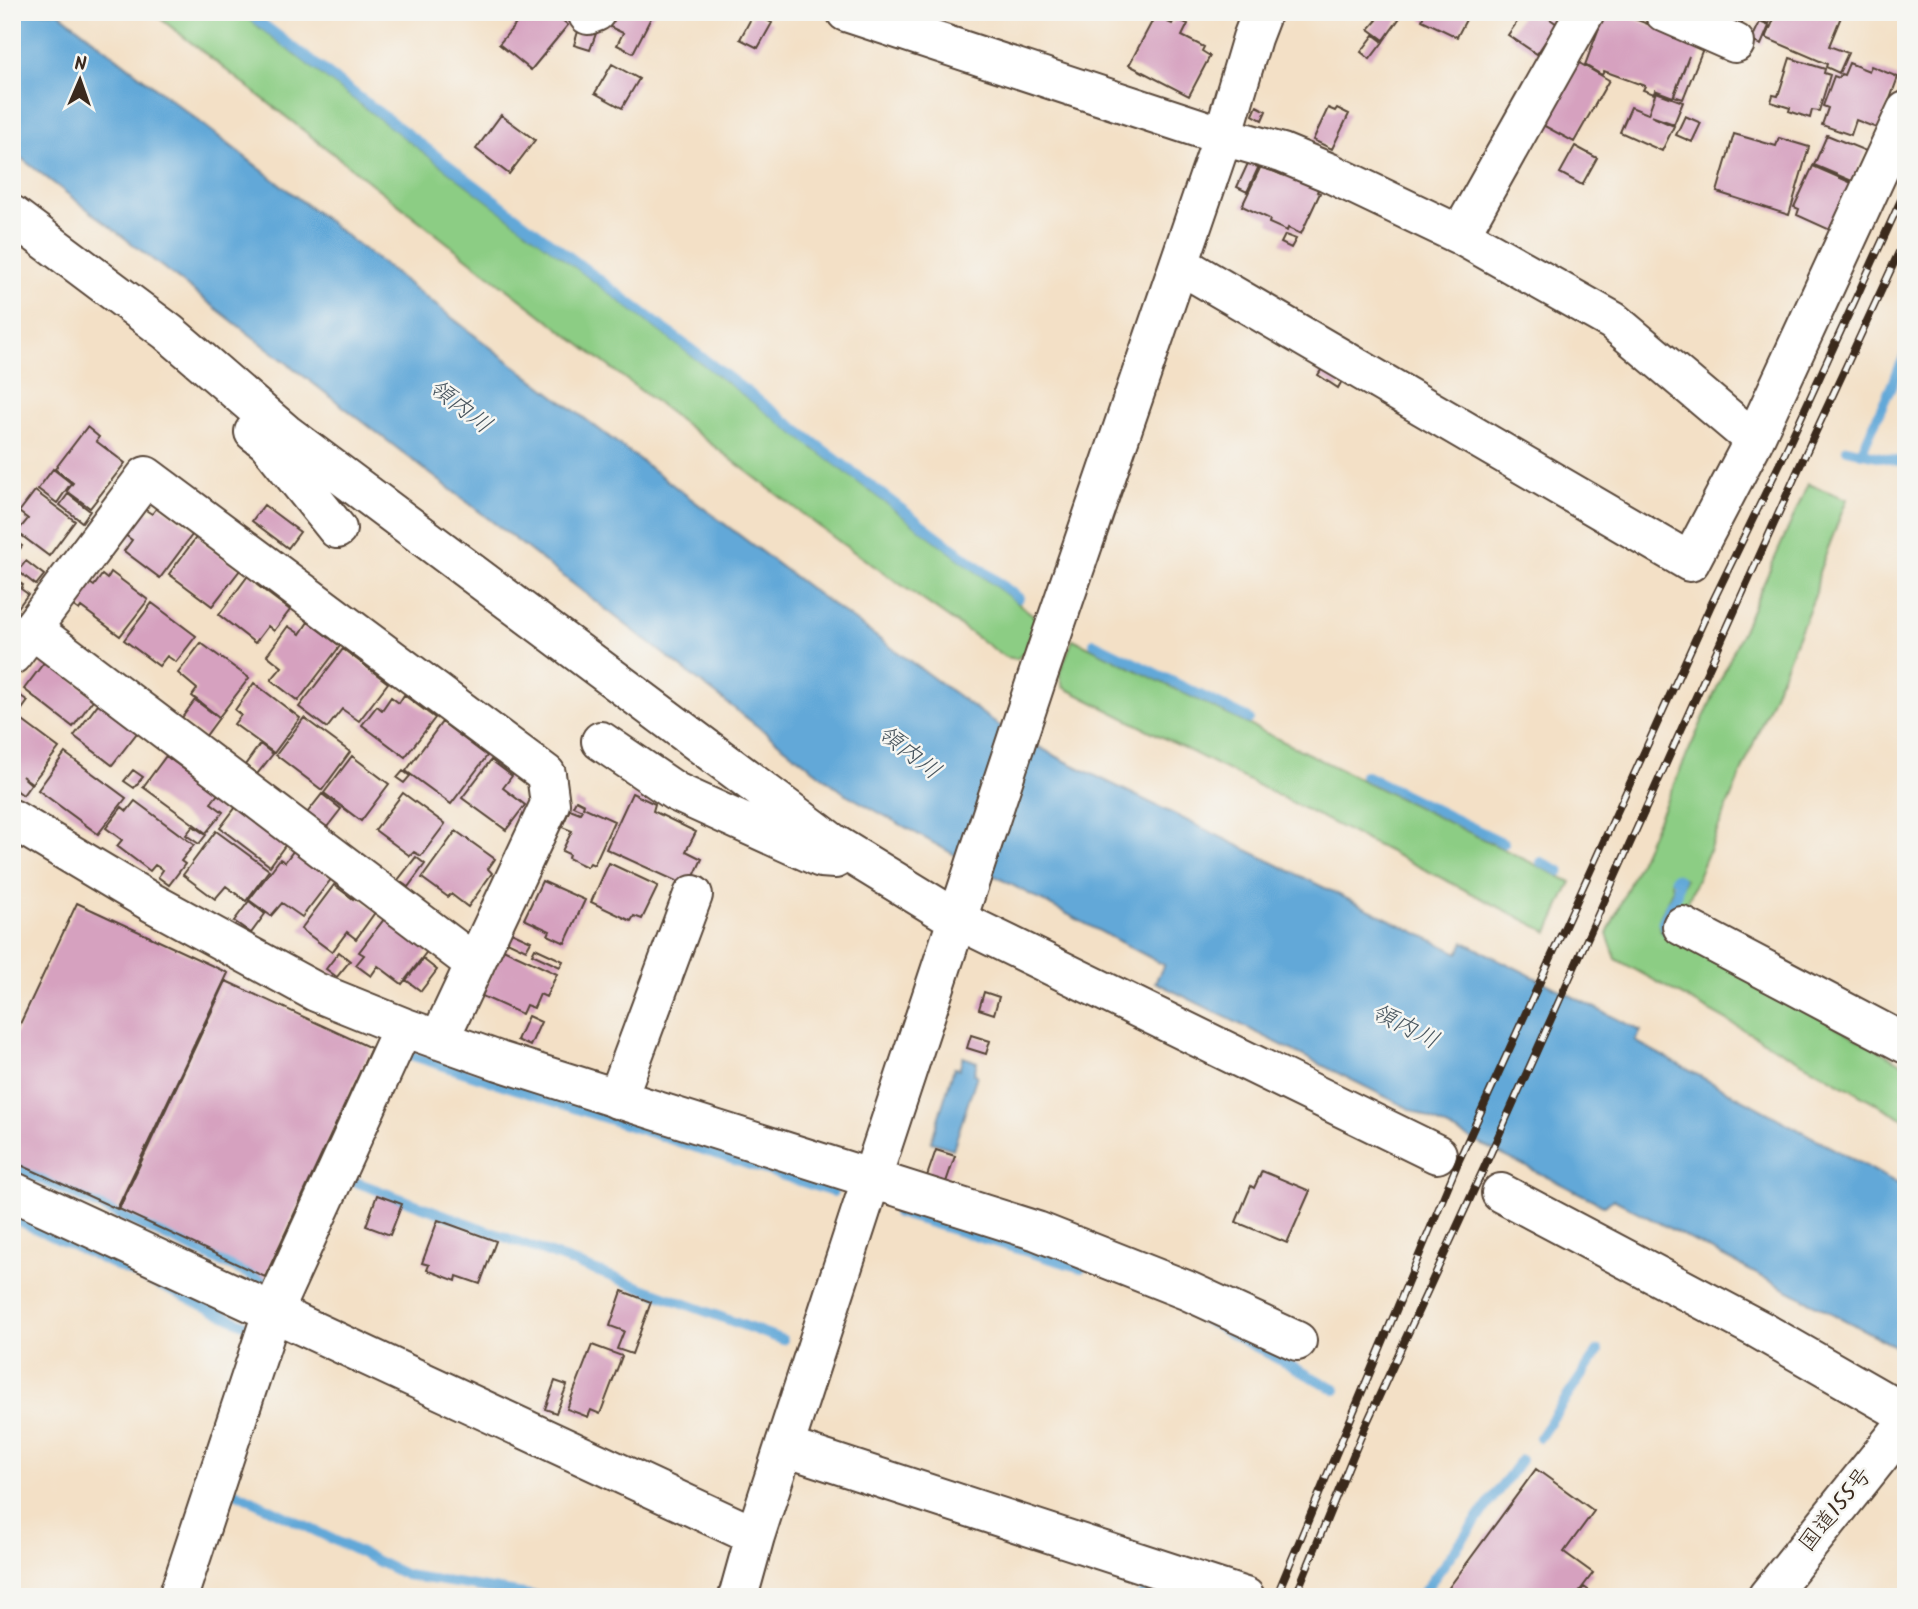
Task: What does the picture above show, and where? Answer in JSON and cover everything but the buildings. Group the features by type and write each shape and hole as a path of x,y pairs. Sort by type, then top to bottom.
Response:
{"main road":[{"path":"846,12 1282,153 1328,172 1460,235 1613,321 1754,440"},
{"path":"738,1597 755,1536 871,1180 1035,684 1223,136 1262,12"},
{"path":"1460,235 1585,12"},
{"path":"1664,12 1735,43"},
{"path":"1179,264 1690,562 1754,440 1906,111"},
{"path":"12,215 168,332 285,433 834,844 958,920 1437,1154"},
{"path":"225,382 234,416 267,442 337,529"},
{"path":"439,1040 475,964 550,804 545,774 146,476 22,642 475,964"},
{"path":"601,741 676,792 821,858 862,862"},
{"path":"12,819 151,902 316,992 439,1040 1037,1231 1186,1290 1297,1341"},
{"path":"617,1099 693,895"},
{"path":"1682,926 1906,1044"},
{"path":"178,1597 272,1313 403,1027"},
{"path":"12,1191 755,1536"},
{"path":"1501,1193 1758,1329 1906,1413"},
{"name":"国道155号","path":"1768,1596 1906,1423"},
{"path":"785,1447 1245,1597"}],"green space":[{"path":"152,12 239,12 1036,617 1025,651 1017,659 1005,657 841,543 477,266"},
{"path":"1808,484 1847,499 1819,572 1816,593 1683,913 1668,923 1685,879 1676,874 1671,879 1673,888 1659,920 1661,931 1906,1065 1906,1120 1616,959 1607,934"},
{"path":"1073,639 1571,882 1548,932 1063,687 1059,674"}],"water":[{"name":"領内川","path":"12,12 58,12 482,341 812,590 998,725 1063,760 1458,953 1464,942 1641,1031 1635,1041 1906,1188 1906,1352 1613,1199 1605,1206 1155,982 1164,965 844,793 12,151"},
{"path":"963,1057 977,1062 974,1074 977,1075 953,1149 931,1142 954,1068 959,1069"}],"waterway":[{"path":"247,12 1019,598"},
{"path":"1861,453 1906,353"},
{"path":"1847,449 1906,463"},
{"path":"1094,643 1249,719"},
{"path":"1365,775 1504,843"},
{"path":"1541,862 1560,871"},
{"path":"1670,933 1663,921 1677,893 1679,880 1675,878"},
{"path":"401,1054 833,1192"},
{"path":"12,1166 263,1281"},
{"path":"345,1178 783,1340"},
{"path":"897,1213 1081,1268"},
{"path":"12,1218 246,1325"},
{"path":"1196,1315 1336,1390"},
{"path":"1540,1437 1598,1351"},
{"path":"1420,1597 1521,1460"},
{"path":"229,1489 406,1575 542,1597"},
{"path":"1142,1597 1153,1575"}],"railway":[{"path":"1276,1597 1459,1160 1710,607 1782,459 1906,189"},
{"path":"1295,1597 1364,1429 1906,237"}]}
